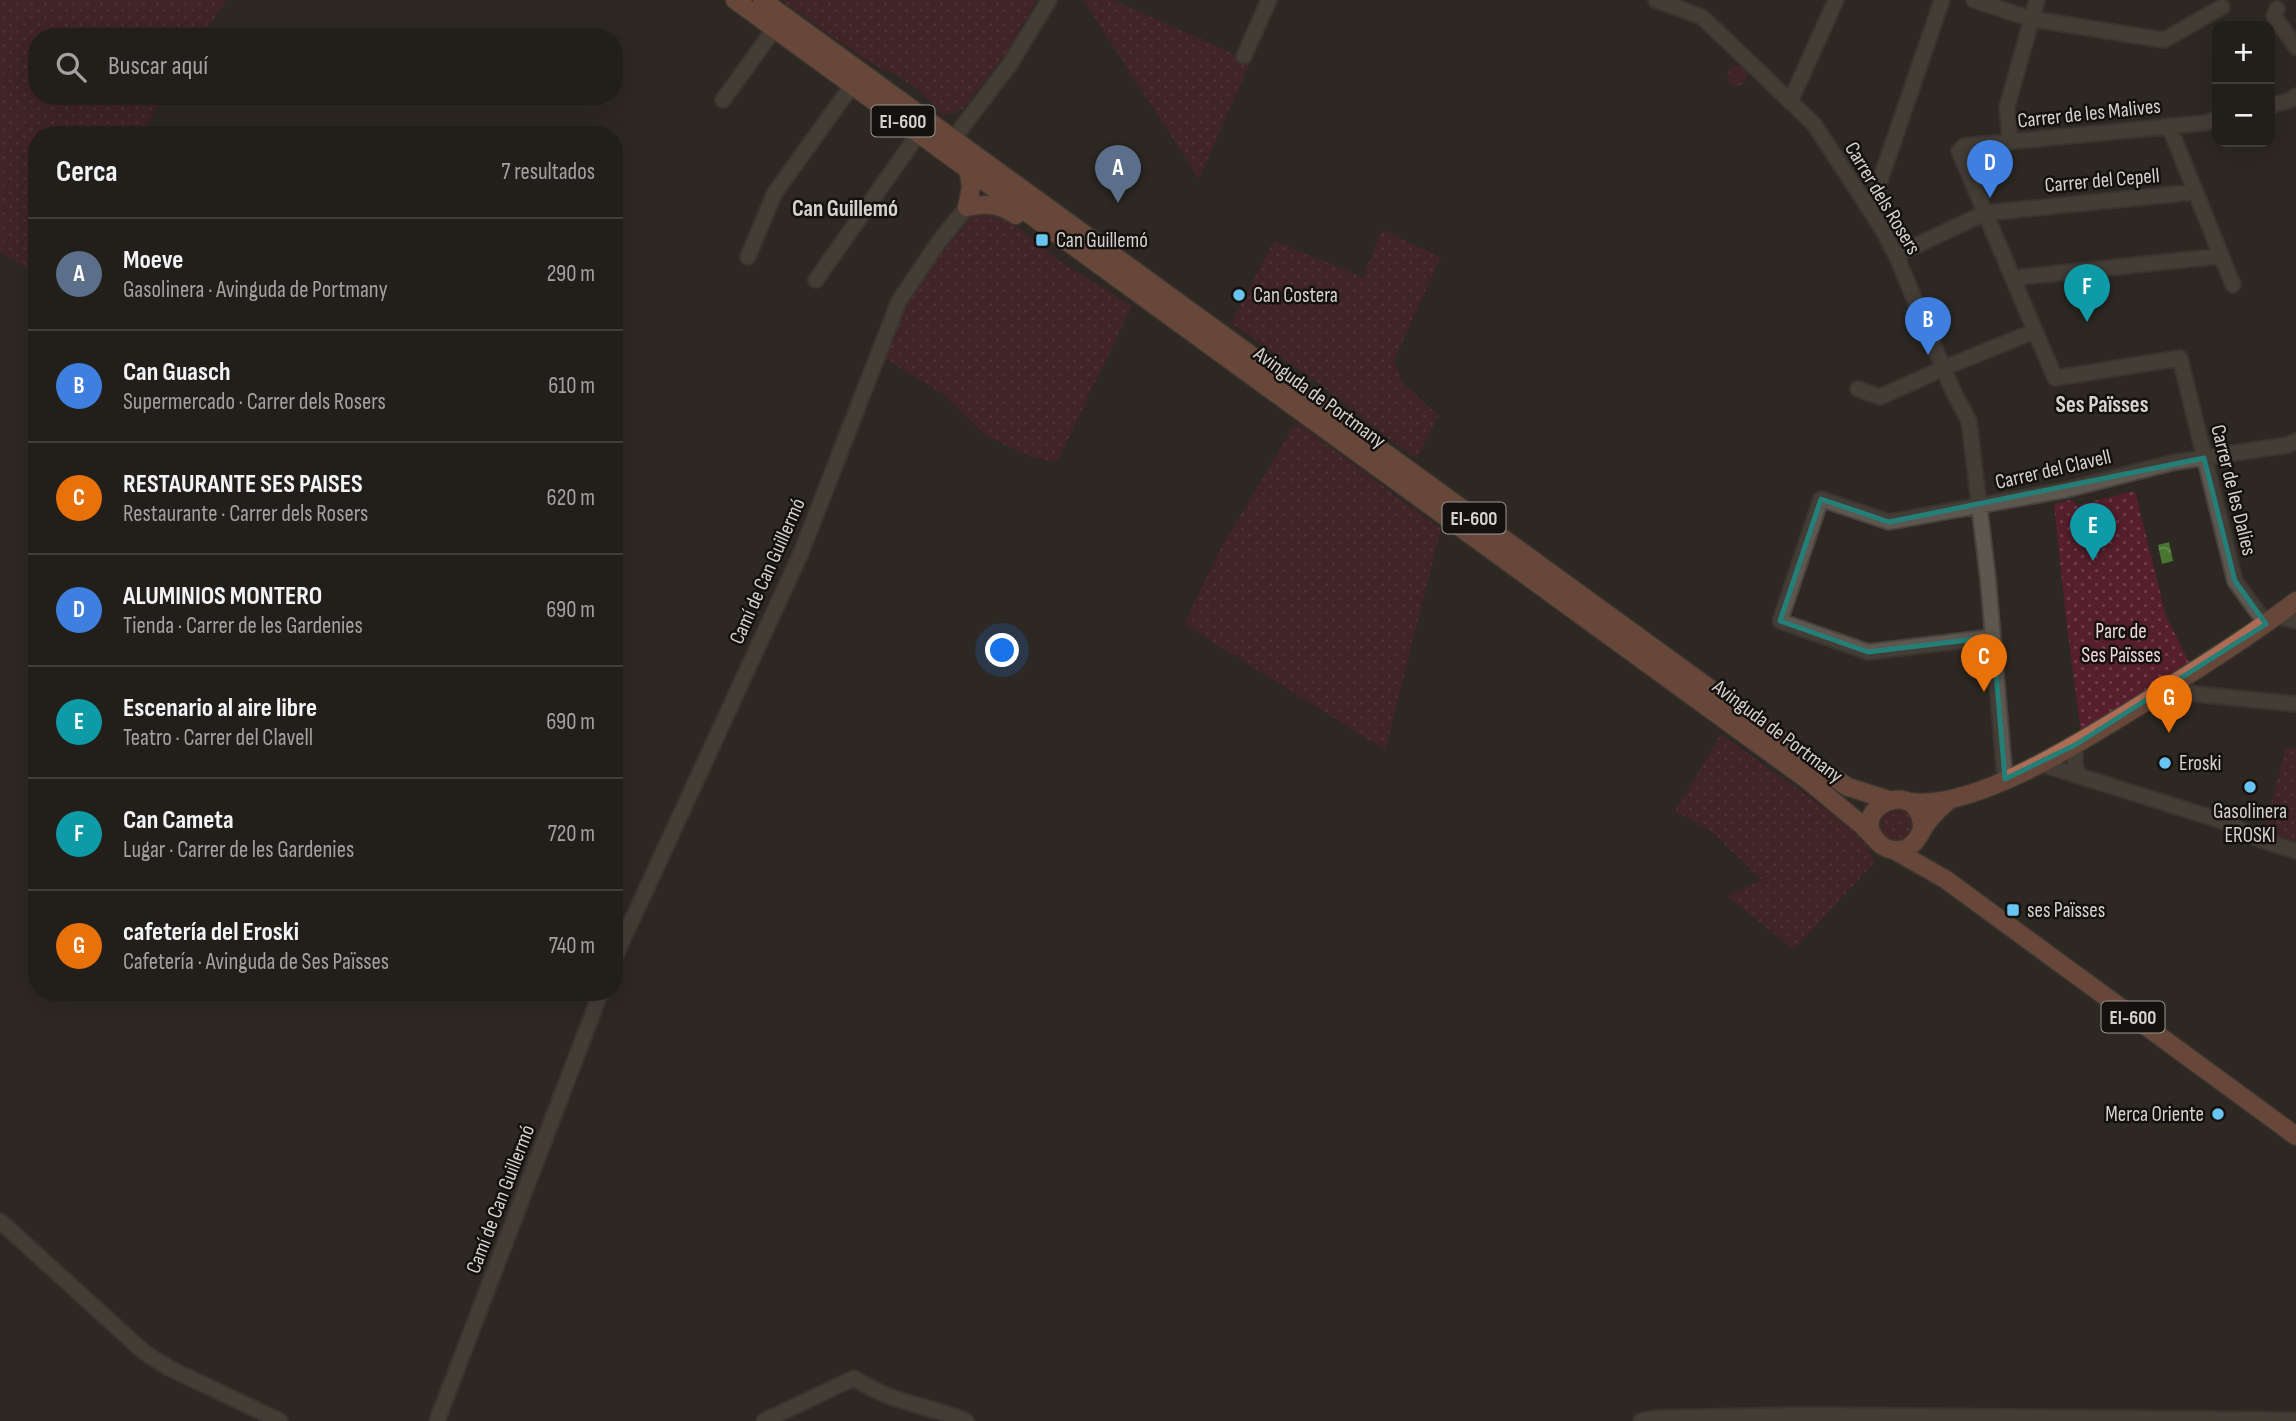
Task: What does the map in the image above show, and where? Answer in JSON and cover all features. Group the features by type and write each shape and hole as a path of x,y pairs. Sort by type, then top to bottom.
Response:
{"main road":[{"name":"Avinguda de Portmany","path":"734,0 1799,774 1838,804 1873,837"},
{"name":"Avinguda de Portmany","path":"762,0 1819,768 1848,787 1889,800"},
{"path":"968,169 971,187 967,207 1001,206 1108,281 1143,296"},
{"path":"1909,802 1923,804 1948,801 2041,764 2168,688 2296,601"},
{"path":"1873,837 1870,827 1873,814 1889,800"},
{"name":"EI-600","path":"1889,800 1909,802 1919,814 1929,856 1945,879"},
{"path":"1895,850 1915,843 1921,830 1948,801"},
{"name":"EI-600","path":"1873,837 1886,848 1895,850 1945,879 2296,1136"}],"street":[{"path":"954,138 1010,64 1049,0"},
{"path":"1244,56 1269,0"},
{"name":"Carrer dels Rosers","path":"1657,0 1673,3 1702,17 1814,124 1896,255 1969,421 1980,507 2005,779"},
{"path":"1790,102 1836,0"},
{"path":"1870,210 1942,0"},
{"path":"1974,0 2031,19 2164,40 2222,7"},
{"path":"2010,142 2007,107 2037,0"},
{"path":"2277,9 2274,16 2296,47"},
{"path":"723,100 775,28"},
{"path":"748,257 774,194 853,84"},
{"path":"2275,104 2296,96"},
{"name":"Carrer de les Malives","path":"1985,213 1959,151 1964,146 2212,121"},
{"path":"2169,126 2233,285"},
{"path":"816,280 919,133"},
{"name":"Carrer del Cepell","path":"1896,255 1985,213 2196,192"},
{"name":"Camí de Can Guillermó","path":"623,939 801,552 900,301 938,243 967,207"},
{"path":"1858,389 1880,397 2035,331 1985,213"},
{"path":"2012,278 2221,256"},
{"name":"Carrer de les Dalies","path":"2035,331 2055,378 2180,358 2235,581 2271,620"},
{"name":"Carrer del Clavell","path":"1993,637 1868,652 1780,621 1821,499 1889,522 2065,491 2175,462 2288,445 2296,441"},
{"path":"2271,620 2296,621"},
{"path":"2168,688 2196,694 2296,704"},
{"path":"2075,745 2075,764 2080,776"},
{"path":"2041,764 2222,821 2264,841 2296,850"},
{"name":"Camí de Can Guillermó","path":"437,1421 598,1001"},
{"path":"0,1221 145,1353 169,1368 280,1421"},
{"path":"764,1421 854,1378 896,1401 941,1411 966,1421"},
{"path":"1641,1421 1656,1418 1801,1415 2296,1420"}],"highlighted area":[{"path":"2204,458 2235,581 2266,624 2075,745 2005,779 1993,637 1868,652 1780,621 1821,499 1889,522"}],"green space":[{"path":"0,0 227,0 207,28 28,28 28,105 159,105 146,126 28,126 28,269 0,252"},
{"path":"781,0 1037,0 1007,52 963,109 943,116 920,91 895,74 872,64"},
{"path":"1083,0 1114,0 1251,60 1199,179"},
{"path":"1737,66 1744,69 1747,76 1744,83 1737,86 1730,83 1727,76 1730,69"},
{"path":"990,213 1005,217 1064,264 1132,306 1057,462 1034,458 986,436 943,394 885,359 908,304 937,258 973,215"},
{"path":"1382,230 1441,257 1394,361 1404,384 1439,416 1416,459 1319,384 1231,323 1274,241 1363,277"},
{"path":"1296,422 1441,529 1385,750 1184,624 1222,546"},
{"name":"Parc de Ses Païsses","path":"2135,491 2166,616 2190,664 2081,732 2054,504 2071,500 2077,505"},
{"path":"2110,631 2129,637 2125,647 2107,641"},
{"path":"1721,734 1851,827 1866,843 1872,857 1874,863 1794,950 1727,896 1762,880 1711,831 1675,811"},
{"path":"2286,747 2296,748 2296,845 2263,834"},
{"path":"1893,806 1912,812 1915,831 1901,843 1884,838 1878,828 1880,816"}],"water":[{"path":"2169,542 2173,561 2162,564 2158,545"}],"place":[{"name":"ALUMINIOS MONTERO","path":"1990,198"},
{"name":"Moeve","path":"1118,203"},
{"name":"Can Guillemó","path":"1042,240"},
{"name":"Can Costera","path":"1239,295"},
{"name":"Can Cameta","path":"2087,322"},
{"name":"Can Guasch","path":"1928,355"},
{"name":"Escenario al aire libre","path":"2093,561"},
{"name":"RESTAURANTE SES PAISES","path":"1984,692"},
{"name":"cafetería del Eroski","path":"2169,733"},
{"name":"Eroski","path":"2165,763"},
{"name":"Gasolinera EROSKI","path":"2250,787"},
{"name":"ses Païsses","path":"2013,910"},
{"name":"Merca Oriente","path":"2218,1114"}],"district":[{"name":"Can Guillemó","path":"845,208"},
{"name":"Ses Païsses","path":"2102,404"}]}
